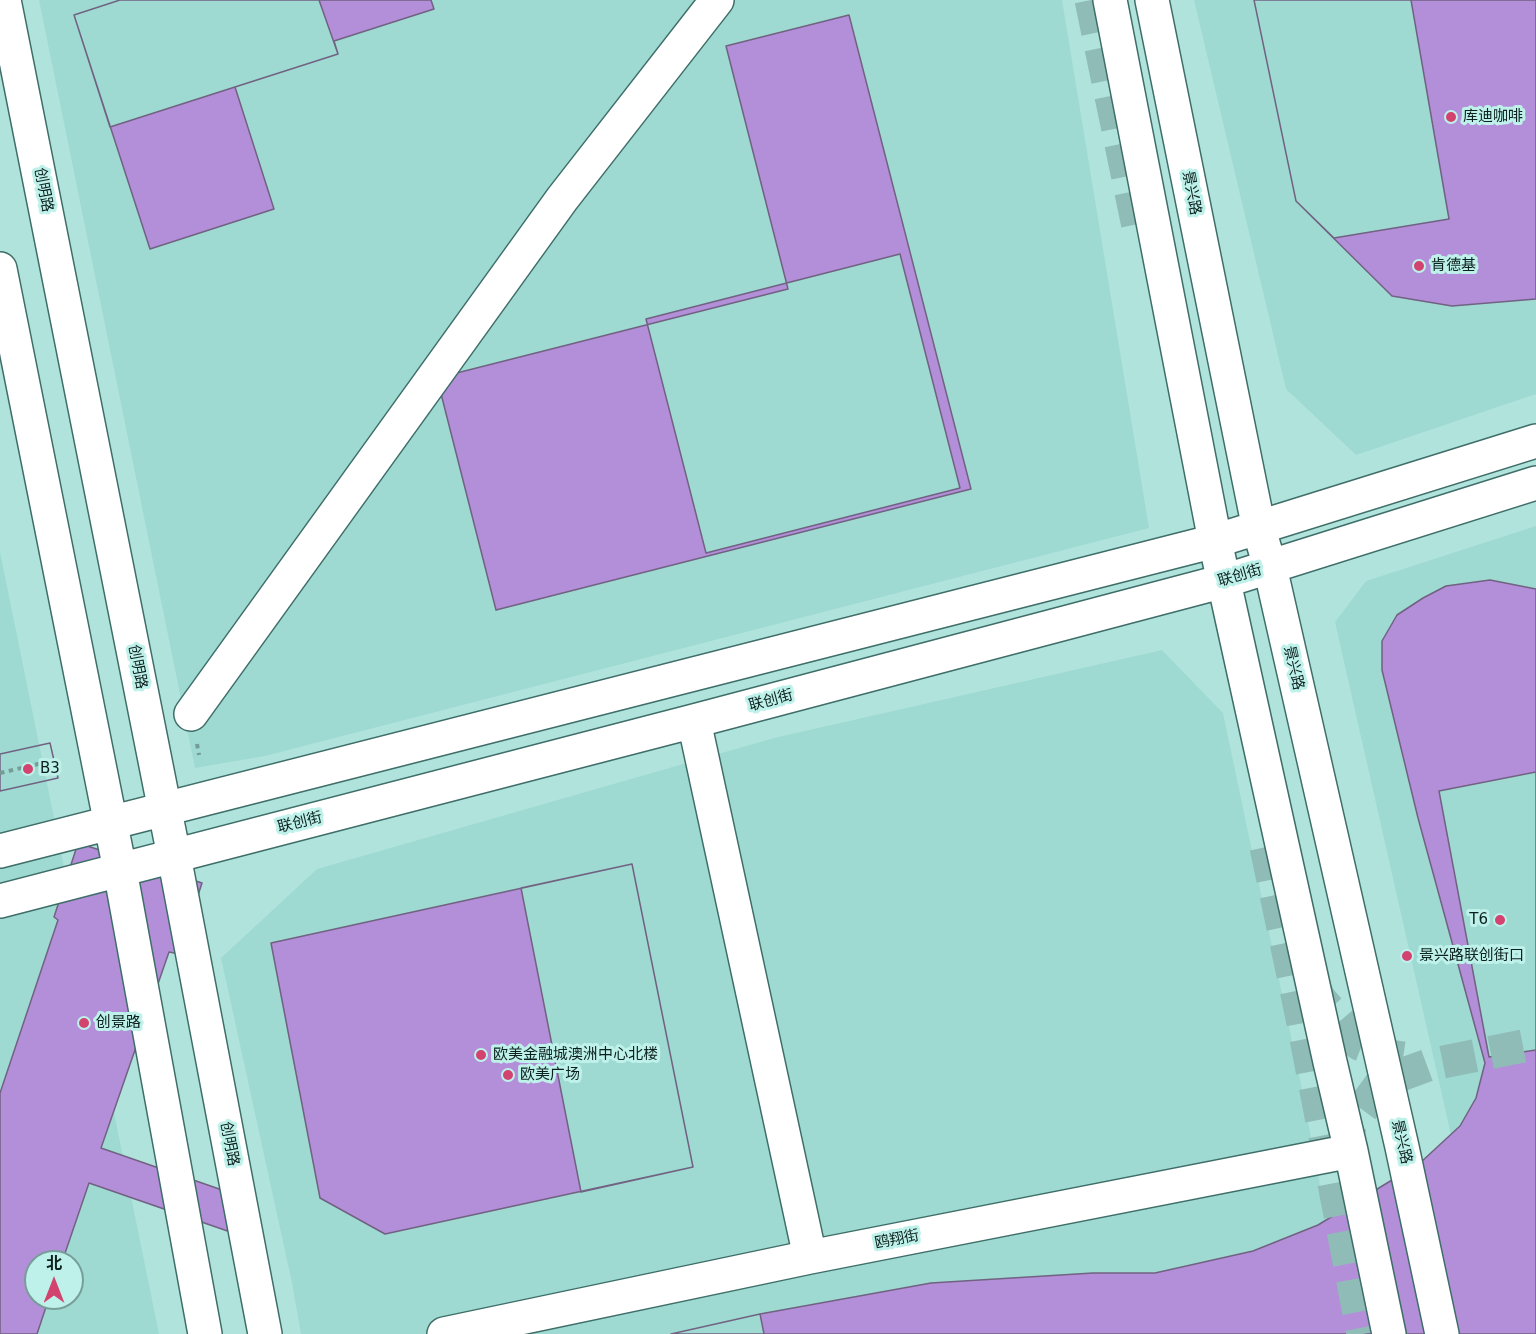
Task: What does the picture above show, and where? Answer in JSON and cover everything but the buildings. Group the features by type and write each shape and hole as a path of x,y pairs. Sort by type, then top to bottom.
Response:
{"street":[{"name":"创明路","path":"4,0 165,809 265,1334"},
{"path":"191,714 562,199 717,0"},
{"path":"1110,0 1215,541 1351,1151 1389,1334"},
{"name":"景兴路","path":"1152,0 1258,528 1270,567 1402,1147 1442,1334"},
{"path":"0,269 111,822 205,1334"},
{"path":"0,851 1215,541 1536,441"},
{"name":"联创街","path":"0,901 1224,581 1536,483"},
{"path":"694,721 810,1257"},
{"name":"鸥翔街","path":"444,1334 810,1257 1351,1151"}],"path":[{"path":"0,773 47,762"}],"shaded area":[{"path":"39,0 1062,0 1149,528 265,756 195,768"},
{"path":"1194,0 1536,0 1536,394 1356,455 1286,389"},
{"path":"1536,526 1536,1334 1496,1334 1335,622 1366,581"},
{"path":"0,552 159,1334 0,1334"},
{"path":"1162,650 1223,713 1301,1084 1348,1334 301,1334 292,1283 221,958 317,869 774,738"}],"tunnel":[{"path":"1091,0 1140,236"},
{"path":"1266,847 1302,1018 1363,1334"},
{"path":"1311,982 1320,999 1359,1044 1390,1056 1403,1058"},
{"path":"1344,1154 1350,1126 1382,1082 1428,1065 1533,1044"}],"place":[{"name":"库迪咖啡","path":"1451,117"},
{"name":"肯德基","path":"1419,266"},
{"name":"B3","path":"28,769"},
{"name":"T6","path":"1500,920"},
{"name":"景兴路联创街口","path":"1407,956"},
{"name":"创景路","path":"84,1023"},
{"name":"欧美金融城澳洲中心北楼","path":"481,1055"},
{"name":"欧美广场","path":"508,1075"}]}
